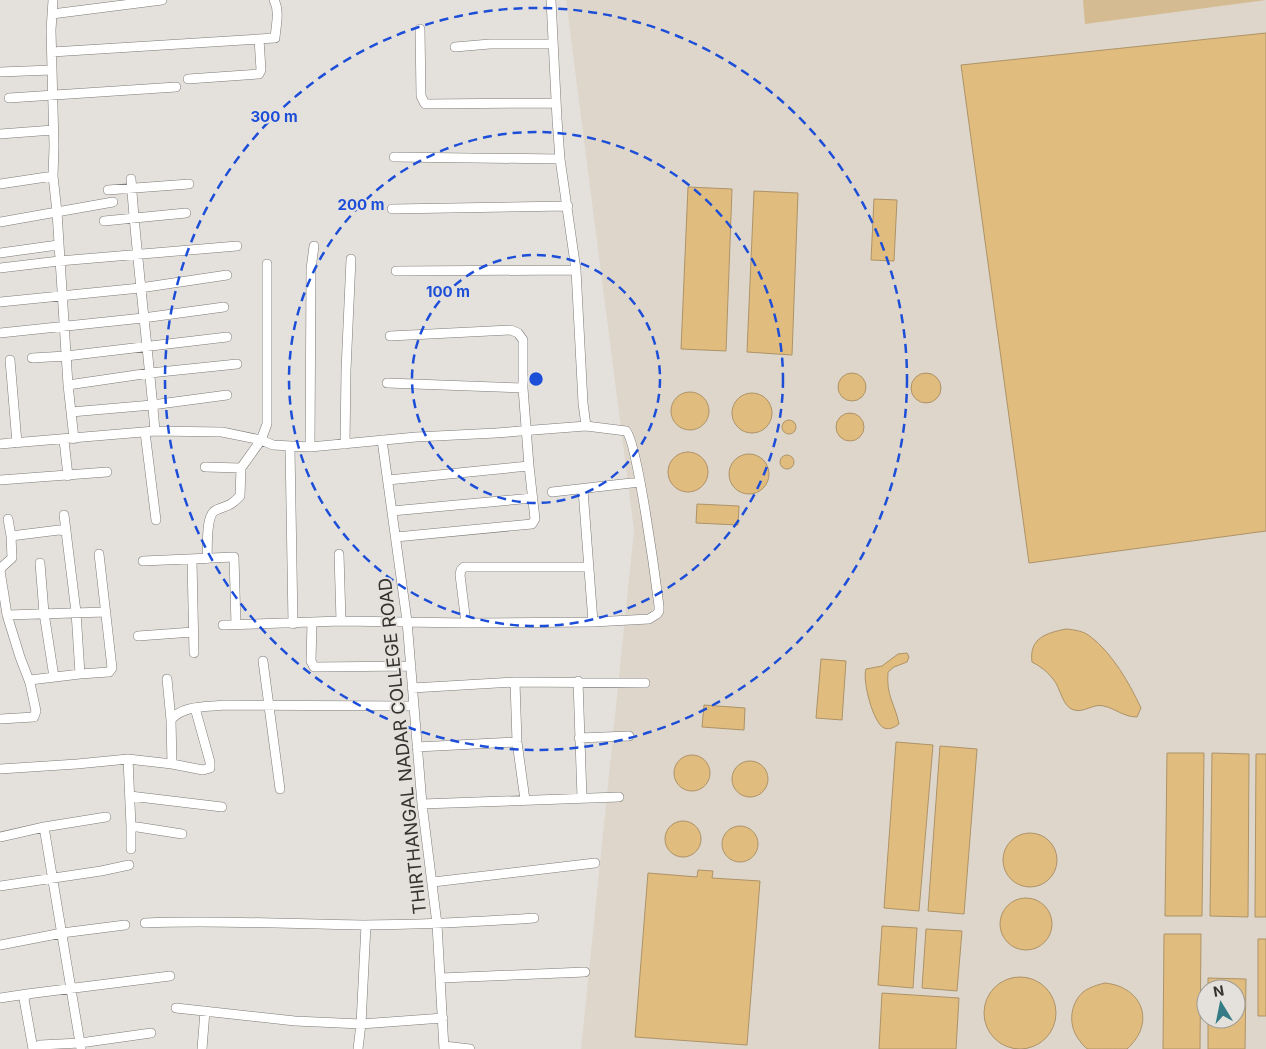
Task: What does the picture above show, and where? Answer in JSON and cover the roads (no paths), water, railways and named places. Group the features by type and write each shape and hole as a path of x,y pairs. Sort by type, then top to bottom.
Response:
{"street":[{"path":"53,0 53,176 68,384 74,439"},
{"path":"52,14 162,0"},
{"path":"52,52 275,38 277,14 274,0"},
{"path":"551,0 560,158 576,270 582,395 586,426"},
{"path":"420,29 421,96 425,104 556,103"},
{"path":"188,79 259,74 261,70 259,39"},
{"path":"455,47 553,44"},
{"path":"0,72 52,70"},
{"path":"9,98 176,87"},
{"path":"0,134 53,130"},
{"path":"394,157 560,158"},
{"path":"0,184 53,176"},
{"path":"131,183 136,255 150,373 152,405 150,432 156,520"},
{"path":"108,190 131,183 189,184"},
{"path":"0,222 113,202"},
{"path":"392,209 568,206"},
{"path":"104,221 186,213"},
{"path":"0,253 58,245"},
{"path":"0,268 59,261 237,246"},
{"path":"310,447 311,269 314,246"},
{"path":"345,444 351,259"},
{"path":"207,559 211,514 231,506 240,496 240,468 261,440 266,424 267,264"},
{"path":"396,271 576,270"},
{"path":"0,302 140,288 227,275"},
{"path":"0,333 143,318 224,307"},
{"path":"390,336 515,331 518,333 522,340 526,431 535,519 529,525 396,537"},
{"path":"32,358 66,356 227,337"},
{"path":"10,360 18,443"},
{"path":"68,384 237,364"},
{"path":"387,383 523,388"},
{"path":"71,412 152,405 227,395"},
{"path":"0,444 150,432 222,432 290,447 586,426 626,431 629,434 640,482 659,611 649,618 593,622 466,623 341,621 224,625"},
{"path":"64,440 68,476"},
{"name":"THIRTHANGAL NADAR COLLEGE ROAD","path":"382,440 407,621 422,804 437,924 444,1048"},
{"path":"290,447 293,624"},
{"path":"206,466 240,468"},
{"path":"388,480 530,466"},
{"path":"0,480 107,472"},
{"path":"552,492 640,482"},
{"path":"582,490 593,622"},
{"path":"392,511 533,498"},
{"path":"64,516 76,612 80,674"},
{"path":"0,719 34,717 36,711 30,680 20,657 1,589 0,571 2,566 12,558 8,518"},
{"path":"11,536 59,530 66,531"},
{"path":"30,680 109,672 112,668 99,554"},
{"path":"339,554 341,621"},
{"path":"143,561 234,557 236,624"},
{"path":"192,560 194,653"},
{"path":"40,563 44,613 54,677"},
{"path":"466,623 460,575 464,567 588,567"},
{"path":"8,615 106,612"},
{"path":"312,622 311,661 314,667 411,666"},
{"path":"138,636 193,632"},
{"path":"263,661 280,789"},
{"path":"167,679 171,720 172,764"},
{"path":"578,681 582,798"},
{"path":"412,688 515,682 644,682"},
{"path":"515,682 517,742 524,800"},
{"path":"171,720 175,715 195,708 224,705 413,706"},
{"path":"0,768 128,759 203,770 210,768 195,708"},
{"path":"579,738 629,736"},
{"path":"417,747 517,742"},
{"path":"128,759 132,826 131,849"},
{"path":"130,796 222,807"},
{"path":"422,804 619,797"},
{"path":"0,837 44,827 106,817"},
{"path":"132,826 182,834"},
{"path":"44,827 81,1046"},
{"path":"432,882 595,863"},
{"path":"0,886 129,865"},
{"path":"145,923 196,921 366,925 437,924 534,918"},
{"path":"0,945 62,933 125,925"},
{"path":"358,1049 366,925"},
{"path":"441,978 585,972"},
{"path":"0,998 170,976"},
{"path":"26,994 24,999 33,1049 40,1045 81,1046 151,1032"},
{"path":"176,1008 295,1021 361,1024 443,1018"},
{"path":"202,1049 205,1011"},
{"path":"444,1048 470,1049"}]}
